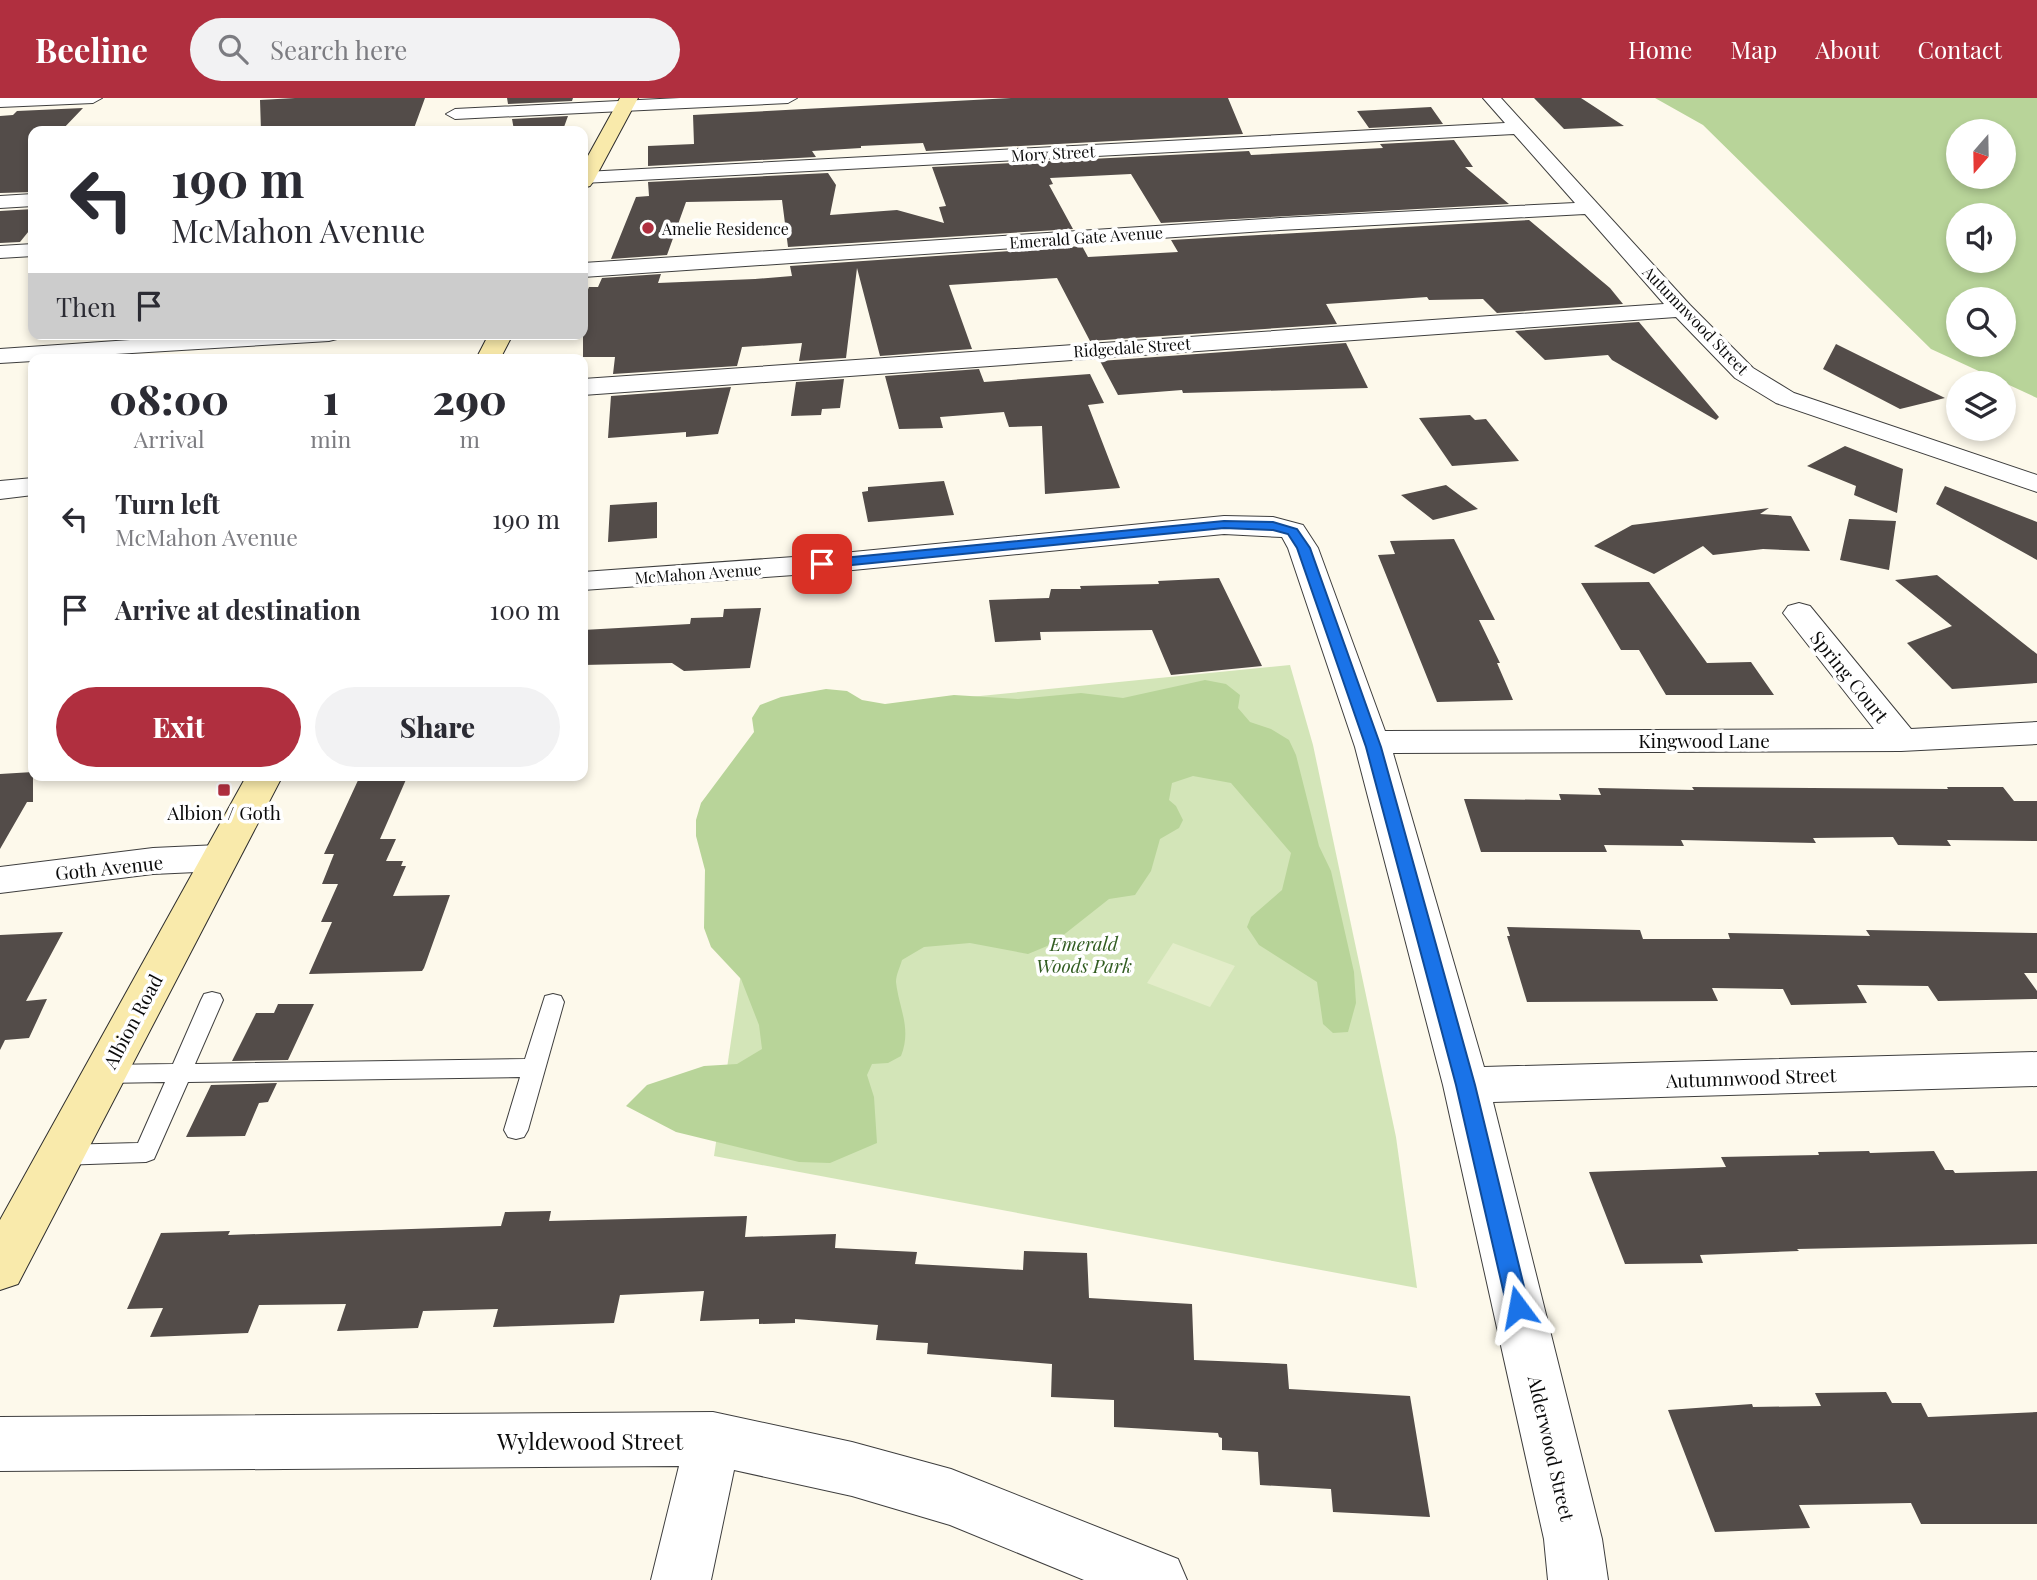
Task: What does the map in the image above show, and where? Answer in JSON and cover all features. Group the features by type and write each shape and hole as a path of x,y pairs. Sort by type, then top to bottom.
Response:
{"street":[{"path":"0,102 93,98"},
{"path":"455,115 626,102 788,98"},
{"name":"Autumnwood Street","path":"1492,98 1682,310 1744,373 1785,398 2037,484"},
{"path":"588,173 626,102"},
{"name":"Mory Street","path":"588,180 1520,128"},
{"path":"0,202 28,200"},
{"name":"Emerald Gate Avenue","path":"588,270 1280,224 1589,208"},
{"path":"0,252 28,250"},
{"name":"Ridgedale Street","path":"588,387 1682,310"},
{"path":"30,354 239,340"},
{"path":"0,356 28,354"},
{"path":"0,490 28,487"},
{"name":"McMahon Avenue","path":"588,581 822,564 1224,525 1273,526"},
{"name":"Alderwood Street","path":"1273,526 1293,531 1304,548 1371,742 1466,1085 1573,1539 1578,1580"},
{"name":"Spring Court","path":"1799,613 1901,740"},
{"name":"Kingwood Lane","path":"1371,742 1901,740 2037,733"},
{"name":"Albion Road","path":"0,1268 262,781"},
{"name":"Goth Avenue","path":"0,880 153,861 218,858"},
{"name":"Autumnwood Street","path":"1466,1085 2037,1069"},
{"path":"681,1580 713,1439"},
{"name":"Wyldewood Street","path":"0,1444 713,1439 852,1469 951,1497 1157,1580"}],"lane":[{"path":"60,1155 146,1152 212,1000"},
{"path":"516,1130 553,1002"},
{"path":"104,1074 534,1068"}],"green space":[{"path":"1655,98 2037,98 2037,398 2016,388 2016,371 1979,371 1948,357 2016,357 2016,287 1946,287 1946,356 1931,349 1703,125"},
{"name":"Emerald Woods Park","path":"1290,665 1313,745 1396,1137 1417,1288 714,1156 779,716"},
{"path":"1205,680 1226,684 1240,695 1238,708 1250,722 1271,729 1289,740 1296,755 1319,846 1331,871 1354,972 1356,1003 1348,1032 1333,1033 1323,1024 1317,982 1259,945 1247,927 1251,917 1282,890 1291,853 1231,783 1193,776 1172,783 1169,800 1176,806 1183,820 1179,828 1160,839 1151,871 1135,895 1109,899 1052,944 1028,954 970,943 924,947 902,960 896,982 905,1027 901,1056 888,1063 872,1064 867,1075 874,1097 877,1143 830,1163 799,1162 676,1132 626,1106 647,1085 704,1066 737,1064 762,1049 759,1025 741,979 711,947 704,928 705,870 696,836 696,820 701,803 754,732 752,718 760,705 781,697 826,689 847,691 862,700 885,704 954,695 1018,699 1081,693 1123,698"},
{"path":"1173,943 1235,966 1210,1007 1147,983"}],"building":[{"path":"425,98 415,126 261,126 260,100"},
{"path":"507,98 573,98 572,101 508,104"},
{"path":"1011,98 1228,98 1243,134 926,151 923,143 861,146 812,151 816,157 648,166 648,146 694,144 693,115"},
{"path":"1534,98 1581,98 1624,126 1564,129"},
{"path":"1431,107 1443,124 1369,128 1357,111"},
{"path":"83,108 66,126 28,126 28,192 0,193 0,116 13,115 17,111"},
{"path":"568,116 564,126 513,126 512,119"},
{"path":"1454,140 1473,167 1465,167 1509,204 1161,223 1131,174 1050,178 1053,184 1049,185 1073,229 788,247 782,200 686,202 667,255 611,259 636,197 649,196 648,182 828,173 836,185 830,215 897,210 944,223 939,207 946,206 932,167 1249,151 1251,155 1383,148 1380,144"},
{"path":"28,209 28,232 20,242 0,243 0,211"},
{"path":"1529,220 1610,288 1623,304 1497,313 1483,299 1429,300 1427,297 1326,304 1337,324 1090,341 1057,278 949,285 972,349 880,356 857,268 846,358 799,361 802,343 742,347 737,366 613,374 615,357 588,357 588,354 583,354 583,340 588,340 588,290 589,287 598,287 602,278 661,274 658,283 755,279 792,276 790,266 1082,246 1088,257 1178,252 1171,240"},
{"path":"1639,322 1719,417 1716,420 1612,360 1608,355 1545,360 1515,331"},
{"path":"1346,343 1368,388 1183,393 1182,390 1118,395 1100,361"},
{"path":"1836,344 1945,398 1900,409 1823,369"},
{"path":"979,369 984,382 1090,374 1104,403 1088,405 1120,488 1045,494 1042,426 1009,427 1004,412 940,417 943,428 899,429 885,376"},
{"path":"844,379 840,408 822,409 821,415 791,416 796,382"},
{"path":"731,387 718,434 686,437 686,432 608,438 611,396"},
{"path":"1470,415 1475,420 1486,419 1519,461 1452,466 1419,418"},
{"path":"1845,446 1903,469 1897,513 1854,495 1856,486 1807,466"},
{"path":"944,481 954,515 868,522 862,492 868,491 868,487"},
{"path":"1446,485 1478,509 1433,520 1401,495"},
{"path":"1945,486 2037,522 2037,560 1936,504"},
{"path":"657,502 657,538 608,542 610,505"},
{"path":"1769,508 1760,514 1791,516 1810,551 1763,549 1713,555 1703,546 1654,574 1594,546 1632,525"},
{"path":"1849,519 1896,521 1889,570 1840,560"},
{"path":"1454,539 1495,620 1479,620 1500,663 1497,663 1513,700 1437,702 1378,555 1395,554 1390,541"},
{"path":"1937,575 2037,654 2037,683 1952,689 1907,643 1952,626 1895,580"},
{"path":"1219,578 1262,666 1171,675 1152,630 1040,632 1041,640 995,642 989,600 1049,598 1051,589 1081,589 1080,586 1159,584 1158,581"},
{"path":"1649,582 1707,663 1751,662 1774,695 1666,695 1639,650 1621,650 1581,583"},
{"path":"761,608 750,668 684,671 672,663 588,665 588,630 690,624 691,618 723,617 724,609"},
{"path":"28,772 28,781 33,781 33,802 27,802 0,849 0,774"},
{"path":"358,781 405,781 380,839 396,839 386,861 403,861 401,866 406,866 393,896 450,895 422,971 309,974 332,922 321,922 338,884 322,884 334,854 324,854"},
{"path":"1692,787 2003,787 2014,801 2037,801 2037,841 1947,840 1951,846 1898,845 1893,837 1813,838 1816,843 1681,840 1684,846 1604,845 1607,852 1481,852 1464,799 1561,800 1559,794 1601,795 1598,788 1694,790"},
{"path":"1507,927 1640,930 1643,939 1730,939 1728,933 1870,936 1866,930 2037,933 2037,973 2024,973 2037,991 2037,999 1938,1001 1928,986 1857,985 1867,1003 1791,1005 1783,989 1712,988 1718,1001 1527,1002 1507,936 1510,936"},
{"path":"63,932 26,1001 47,999 29,1038 5,1040 0,1050 0,935"},
{"path":"278,1004 314,1004 288,1060 232,1061 256,1013 274,1013"},
{"path":"277,1083 268,1102 259,1103 245,1136 186,1137 211,1085"},
{"path":"1934,1151 1945,1170 1953,1170 1955,1173 2037,1171 2037,1244 1797,1249 1799,1251 1700,1255 1703,1263 1625,1264 1589,1172 1726,1167 1721,1157"},
{"path":"551,1211 549,1221 747,1216 745,1237 836,1234 835,1248 917,1252 915,1264 1023,1270 1024,1251 1087,1253 1089,1298 1192,1304 1194,1360 1287,1364 1289,1389 1410,1396 1430,1517 1333,1512 1331,1489 1260,1485 1258,1452 1222,1450 1222,1438 1218,1433 1114,1427 1114,1400 1051,1397 1052,1364 927,1354 928,1343 876,1340 878,1325 795,1319 795,1323 759,1324 759,1319 700,1321 704,1291 620,1295 614,1323 493,1327 498,1309 423,1311 418,1328 337,1331 346,1304 259,1305 248,1333 150,1337 163,1308 127,1309 161,1233 230,1231 228,1235 501,1226 505,1212"},
{"path":"1886,1392 1892,1403 1921,1403 1928,1417 2037,1412 2037,1524 1921,1524 1911,1503 1799,1505 1810,1528 1715,1532 1668,1410 1752,1404 1753,1407 1821,1406 1815,1393"}],"place":[{"name":"Amelie Residence","path":"648,228"},
{"name":"Albion / Goth","path":"224,790"}],"route":[{"path":"822,564 1224,525 1273,526 1293,531 1304,548 1373,747 1466,1085 1518,1307"}]}
